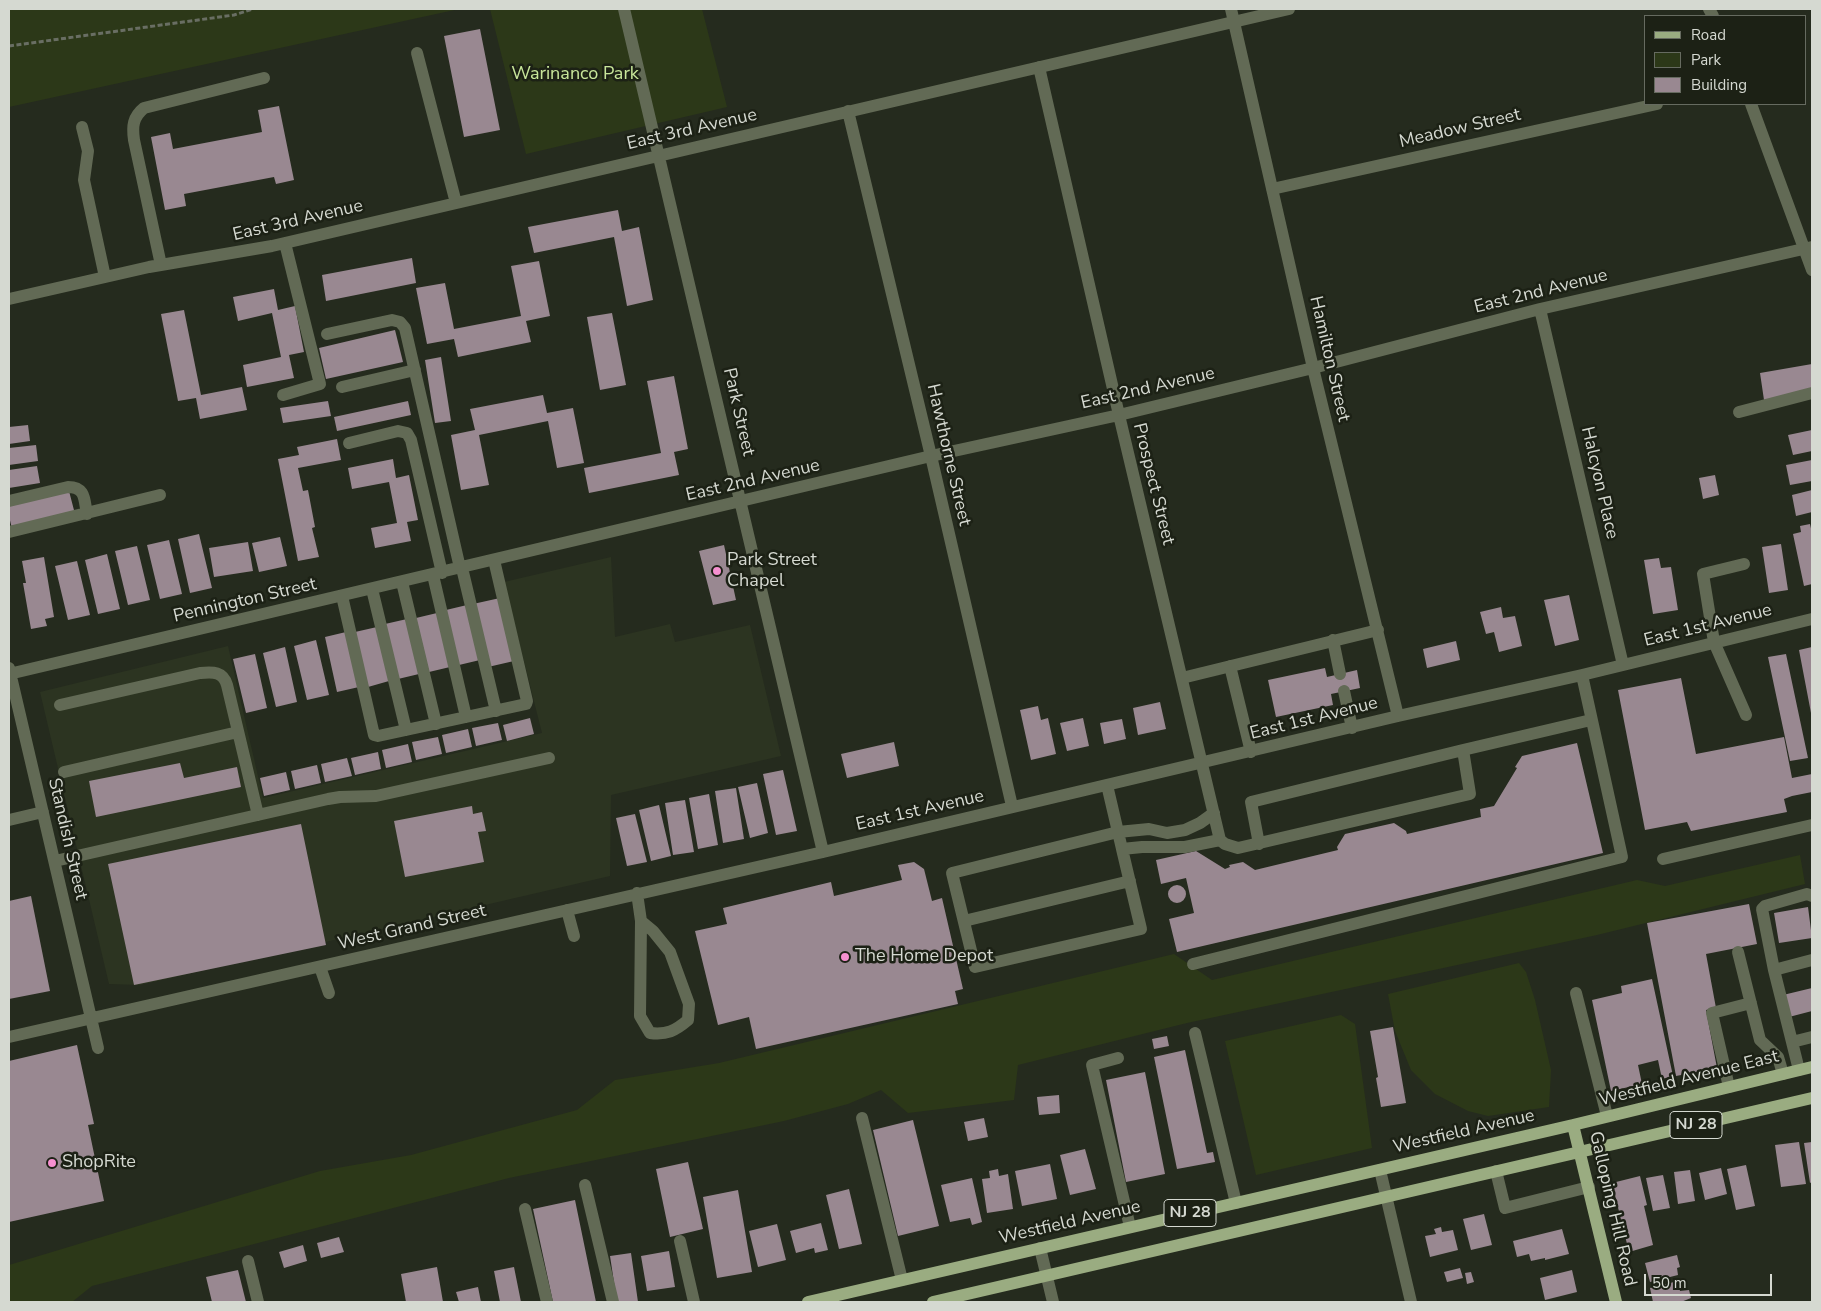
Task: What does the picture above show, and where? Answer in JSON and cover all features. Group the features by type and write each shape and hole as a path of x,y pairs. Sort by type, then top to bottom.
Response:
{"main road":[{"name":"Westfield Avenue East","path":"1573,1124 1812,1067"},
{"name":"NJ 28","path":"933,1302 1812,1098"},
{"name":"Westfield Avenue","path":"808,1302 1573,1124"},
{"name":"Galloping Hill Road","path":"1573,1124 1616,1302"}],"street":[{"name":"Park Street","path":"624,9 823,852"},
{"name":"Hamilton Street","path":"1230,9 1313,368 1398,716"},
{"name":"East 3rd Avenue","path":"9,299 161,265 233,254 285,243 1289,9"},
{"path":"417,53 456,203"},
{"name":"Prospect Street","path":"1039,67 1220,840"},
{"path":"161,265 134,140 134,120 137,114 144,108 264,78"},
{"name":"Meadow Street","path":"1272,189 1652,105"},
{"path":"1751,105 1809,248 1812,270"},
{"name":"Hawthorne Street","path":"848,111 931,456 1012,806"},
{"path":"82,127 88,152 84,180 103,277"},
{"path":"284,395 320,384 285,243"},
{"name":"East 2nd Avenue","path":"492,561 931,456 1119,415 1313,368 1540,309 1809,248"},
{"name":"Halcyon Place","path":"1540,309 1623,665"},
{"path":"327,334 392,320 400,322 405,328 496,711"},
{"path":"342,387 415,370"},
{"path":"1739,412 1812,394"},
{"path":"349,443 398,431 407,433 411,440 466,717"},
{"path":"9,501 68,487 76,487 82,491 87,514"},
{"path":"9,532 160,495"},
{"path":"342,596 374,735 378,736 526,704 527,701 492,561"},
{"name":"Pennington Street","path":"9,672 492,561"},
{"path":"1744,564 1703,574 1714,642 1746,715"},
{"path":"402,582 436,724"},
{"path":"372,589 406,730"},
{"name":"East 1st Avenue","path":"823,852 1012,806 1582,675 1812,619"},
{"path":"1182,678 1378,630"},
{"path":"1333,640 1340,674"},
{"path":"1230,666 1251,752"},
{"name":"Standish Street","path":"9,672 98,1048"},
{"path":"60,706 200,673 219,673 226,681 258,815"},
{"path":"1194,964 1622,857 1582,675"},
{"path":"1344,691 1352,728"},
{"path":"1259,844 1251,802 1591,720"},
{"path":"64,772 238,732"},
{"path":"1122,850 1142,847 1185,847 1220,840 1225,844 1238,848 1470,794 1463,750"},
{"path":"55,861 340,797 376,796 549,758"},
{"path":"1107,785 1118,832 1122,850 1141,928 975,967 952,873 1118,832 1149,829 1167,833 1184,830 1200,823 1214,813"},
{"path":"9,820 43,812"},
{"path":"1662,859 1812,825"},
{"name":"West Grand Street","path":"9,1037 823,852"},
{"path":"964,921 1130,881"},
{"path":"637,893 641,921 640,1016 650,1033 659,1034 676,1030 688,1020 689,1004 670,952 653,931 641,921"},
{"path":"1799,1070 1774,970 1762,909 1765,906 1807,894 1812,896"},
{"path":"567,910 574,936"},
{"path":"1738,952 1760,1040 1778,1056 1783,1074"},
{"path":"1774,970 1812,960"},
{"path":"320,967 329,993"},
{"path":"1576,992 1607,1116"},
{"path":"1729,1087 1712,1013 1751,1004"},
{"path":"1195,1033 1236,1203"},
{"path":"1792,1042 1812,1037"},
{"path":"1118,1058 1092,1065 1130,1228"},
{"path":"862,1118 902,1280"},
{"path":"1380,1170 1411,1302"},
{"path":"1496,1171 1505,1208 1588,1187"},
{"path":"585,1185 613,1302"},
{"path":"525,1209 547,1302"},
{"path":"680,1240 694,1302"},
{"path":"1040,1248 1053,1302"},
{"path":"248,1261 258,1302"}],"path":[{"path":"9,46 234,15 253,9"}],"shaded area":[{"path":"611,557 615,637 670,624 675,642 750,625 781,756 611,795 610,876 140,985 109,984 40,692 228,646 263,798 542,733 504,582"}],"green space":[{"path":"9,9 459,9 9,107"},
{"name":"Warinanco Park","path":"490,9 702,9 727,107 526,154"},
{"path":"1800,855 1805,884 1597,935 1187,1023 1018,1065 1014,1100 908,1113 881,1090 848,1104 784,1121 509,1178 92,1286 72,1302 9,1302 9,1265 320,1171 411,1155 577,1110 615,1080 719,1063 1174,954 1212,980 1637,880 1665,886"},
{"path":"1519,963 1526,972 1535,1000 1551,1070 1549,1107 1488,1116 1468,1111 1435,1094 1411,1070 1395,1031 1388,994"},
{"path":"1341,1015 1355,1024 1372,1148 1256,1175 1225,1041"}],"building":[{"path":"480,29 500,130 464,137 444,36"},
{"path":"279,106 294,180 276,184 274,177 184,194 186,206 165,210 151,137 170,133 173,149 262,132 258,110"},
{"path":"618,210 622,231 639,227 653,300 627,306 614,237 534,253 528,227"},
{"path":"412,258 416,283 326,301 322,275"},
{"path":"539,261 550,316 526,321 531,342 458,357 454,339 427,344 416,288 445,283 454,329 521,316 511,266"},
{"path":"274,289 278,310 295,306 304,352 289,355 294,378 247,387 243,365 281,357 272,313 238,321 233,297"},
{"path":"184,310 201,395 242,387 247,410 200,419 196,398 178,401 161,314"},
{"path":"612,313 626,385 600,390 587,317"},
{"path":"395,330 403,362 326,379 319,348"},
{"path":"441,357 451,421 435,423 425,360"},
{"path":"1812,364 1812,392 1764,400 1760,373"},
{"path":"674,376 688,449 674,452 679,475 589,493 584,468 661,453 647,381"},
{"path":"543,395 547,413 573,408 584,463 557,468 548,421 479,435 489,485 461,490 451,435 475,430 470,409"},
{"path":"328,401 331,416 283,423 280,408"},
{"path":"408,401 411,415 337,431 334,417"},
{"path":"28,425 30,441 9,444 9,427"},
{"path":"1812,430 1812,451 1793,455 1788,435"},
{"path":"337,439 341,460 298,468 303,491 308,490 315,527 312,528 319,557 298,561 278,459 299,455 297,447"},
{"path":"36,445 38,461 9,465 9,448"},
{"path":"393,459 396,478 409,475 418,520 407,522 411,541 375,548 371,528 397,523 389,482 352,489 348,468"},
{"path":"1812,460 1812,481 1790,485 1786,465"},
{"path":"37,466 40,483 9,488 9,470"},
{"path":"1715,475 1719,495 1703,499 1699,478"},
{"path":"1812,490 1812,512 1796,516 1792,495"},
{"path":"69,491 75,514 12,529 9,506"},
{"path":"1810,524 1812,533 1812,584 1804,586 1793,534 1801,532 1800,526"},
{"path":"199,534 212,588 190,593 178,539"},
{"path":"280,537 287,566 259,572 252,543"},
{"path":"169,540 182,594 160,599 147,545"},
{"path":"248,542 253,571 214,577 209,548"},
{"path":"1781,544 1788,590 1769,593 1762,547"},
{"name":"Park Street Chapel","path":"724,545 736,600 713,605 699,551"},
{"path":"137,546 150,600 128,605 115,551"},
{"path":"107,554 120,609 98,614 85,560"},
{"path":"44,557 54,617 45,619 47,626 31,629 23,583 26,583 22,561"},
{"path":"1659,558 1661,568 1671,567 1678,610 1653,614 1644,560"},
{"path":"77,561 90,615 68,620 55,566"},
{"path":"1569,595 1579,640 1555,646 1544,600"},
{"path":"500,598 514,661 488,667 473,604"},
{"path":"467,605 480,660 459,665 446,610"},
{"path":"1501,607 1503,618 1515,616 1522,646 1499,652 1494,632 1486,634 1480,612"},
{"path":"437,613 450,667 429,672 416,618"},
{"path":"407,619 419,674 398,679 385,624"},
{"path":"377,627 389,681 368,687 355,632"},
{"path":"346,632 359,687 337,692 325,637"},
{"path":"316,640 329,695 307,700 294,646"},
{"path":"1456,641 1460,660 1427,668 1423,649"},
{"path":"285,647 297,702 276,707 263,653"},
{"path":"1812,647 1812,713 1811,713 1799,650"},
{"path":"255,654 267,708 246,713 233,659"},
{"path":"1786,654 1808,758 1790,761 1768,657"},
{"path":"1325,668 1327,677 1357,670 1360,688 1331,694 1333,705 1276,717 1268,680"},
{"path":"1681,678 1696,754 1784,737 1792,778 1812,774 1812,792 1784,799 1787,812 1691,831 1687,822 1645,830 1618,690"},
{"path":"1160,702 1166,729 1138,735 1133,708"},
{"path":"1038,706 1041,720 1048,718 1056,754 1031,760 1020,710"},
{"path":"530,718 534,734 507,741 503,725"},
{"path":"1083,718 1089,746 1067,751 1060,723"},
{"path":"1122,719 1126,739 1104,744 1100,723"},
{"path":"498,723 502,740 476,746 472,728"},
{"path":"468,729 472,747 446,753 442,735"},
{"path":"438,737 442,754 416,760 412,742"},
{"path":"894,742 899,766 847,778 841,754"},
{"path":"1577,743 1603,853 1177,952 1169,919 1194,913 1186,878 1161,884 1156,860 1196,851 1225,869 1230,867 1229,865 1243,862 1255,870 1338,850 1337,847 1345,834 1394,823 1406,831 1407,834 1481,817 1480,809 1494,806 1517,768 1515,767 1522,756"},
{"path":"408,744 412,762 386,768 382,750"},
{"path":"378,752 381,769 355,775 351,758"},
{"path":"347,758 352,776 325,782 321,764"},
{"path":"180,763 184,778 237,767 241,787 96,817 89,781"},
{"path":"317,765 321,783 295,789 291,771"},
{"path":"783,770 797,831 776,835 763,774"},
{"path":"286,772 290,790 264,796 260,778"},
{"path":"757,783 768,833 750,838 738,787"},
{"path":"736,788 744,839 723,843 715,791"},
{"path":"709,794 718,845 698,849 689,798"},
{"path":"685,800 694,852 673,855 665,803"},
{"path":"659,805 671,856 651,861 639,810"},
{"path":"472,806 473,814 482,812 486,831 478,832 484,862 405,877 394,821"},
{"path":"635,814 647,862 627,866 616,818"},
{"path":"301,824 326,945 134,985 108,864"},
{"name":"The Home Depot","path":"914,862 924,869 932,901 942,898 963,989 955,991 958,1004 756,1049 749,1017 718,1025 695,931 727,924 723,908 831,882 834,896 902,880 898,865"},
{"path":"1177,885 1183,888 1186,894 1183,900 1177,903 1171,900 1168,894 1171,888"},
{"path":"31,896 50,991 9,999 9,901"},
{"path":"1749,904 1757,944 1706,954 1716,1008 1706,1010 1717,1068 1676,1076 1647,923"},
{"path":"1808,907 1812,938 1779,943 1774,913"},
{"path":"1652,979 1673,1076 1662,1079 1658,1060 1638,1065 1642,1084 1611,1091 1592,1000 1622,993 1621,986"},
{"path":"1812,988 1812,1011 1789,1017 1783,995"},
{"path":"1393,1027 1406,1103 1381,1107 1370,1031"},
{"path":"1167,1036 1169,1046 1154,1049 1152,1039"},
{"name":"ShopRite","path":"77,1045 94,1124 88,1125 104,1201 9,1222 9,1061"},
{"path":"1185,1050 1207,1153 1213,1152 1215,1162 1177,1169 1154,1057"},
{"path":"1145,1072 1165,1174 1126,1182 1106,1080"},
{"path":"1059,1095 1060,1113 1039,1115 1037,1097"},
{"path":"984,1118 988,1137 968,1141 964,1122"},
{"path":"913,1120 939,1226 898,1236 873,1130"},
{"path":"1799,1142 1806,1184 1781,1187 1775,1145"},
{"path":"1812,1142 1812,1182 1810,1183 1804,1143"},
{"path":"1085,1149 1096,1189 1070,1195 1060,1155"},
{"path":"688,1162 703,1229 670,1237 656,1169"},
{"path":"1050,1164 1057,1199 1022,1206 1015,1171"},
{"path":"1746,1165 1755,1206 1736,1210 1727,1169"},
{"path":"1721,1168 1727,1194 1705,1200 1699,1173"},
{"path":"998,1169 999,1176 1008,1174 1013,1209 987,1213 982,1179 990,1178 989,1171"},
{"path":"1690,1170 1695,1201 1678,1204 1674,1172"},
{"path":"1663,1175 1670,1208 1653,1211 1646,1178"},
{"path":"1640,1176 1647,1205 1644,1206 1653,1245 1629,1252 1612,1183"},
{"path":"972,1178 982,1222 972,1225 970,1218 950,1222 941,1185"},
{"path":"849,1189 862,1244 839,1249 826,1195"},
{"path":"738,1190 752,1272 717,1278 703,1197"},
{"path":"575,1200 596,1302 553,1302 533,1209"},
{"path":"1484,1214 1492,1245 1471,1250 1463,1219"},
{"path":"821,1223 828,1250 815,1253 814,1248 796,1253 790,1231"},
{"path":"777,1224 786,1260 758,1267 749,1231"},
{"path":"1441,1227 1442,1232 1453,1230 1458,1250 1430,1257 1425,1236 1436,1234 1434,1229"},
{"path":"1562,1229 1569,1254 1545,1260 1545,1258 1531,1261 1529,1254 1517,1257 1513,1241"},
{"path":"339,1237 344,1252 321,1258 317,1243"},
{"path":"303,1245 307,1261 284,1268 279,1252"},
{"path":"669,1251 675,1287 647,1291 641,1256"},
{"path":"631,1253 638,1302 617,1302 610,1256"},
{"path":"1677,1255 1680,1267 1677,1268 1678,1275 1650,1282 1645,1263"},
{"path":"437,1267 443,1302 406,1302 401,1274"},
{"path":"514,1267 521,1302 500,1302 494,1271"},
{"path":"1460,1268 1463,1278 1447,1282 1444,1272"},
{"path":"238,1270 246,1302 212,1302 206,1277"},
{"path":"1572,1270 1577,1292 1545,1300 1540,1278"},
{"path":"1471,1272 1474,1282 1467,1284 1465,1273"},
{"path":"1678,1281 1680,1291 1689,1290 1691,1298 1681,1302 1653,1302 1650,1288"},
{"path":"478,1287 481,1302 459,1302 456,1292"}],"place":[{"name":"Park Street Chapel","path":"717,571"},
{"name":"The Home Depot","path":"845,957"},
{"name":"ShopRite","path":"52,1163"}]}
